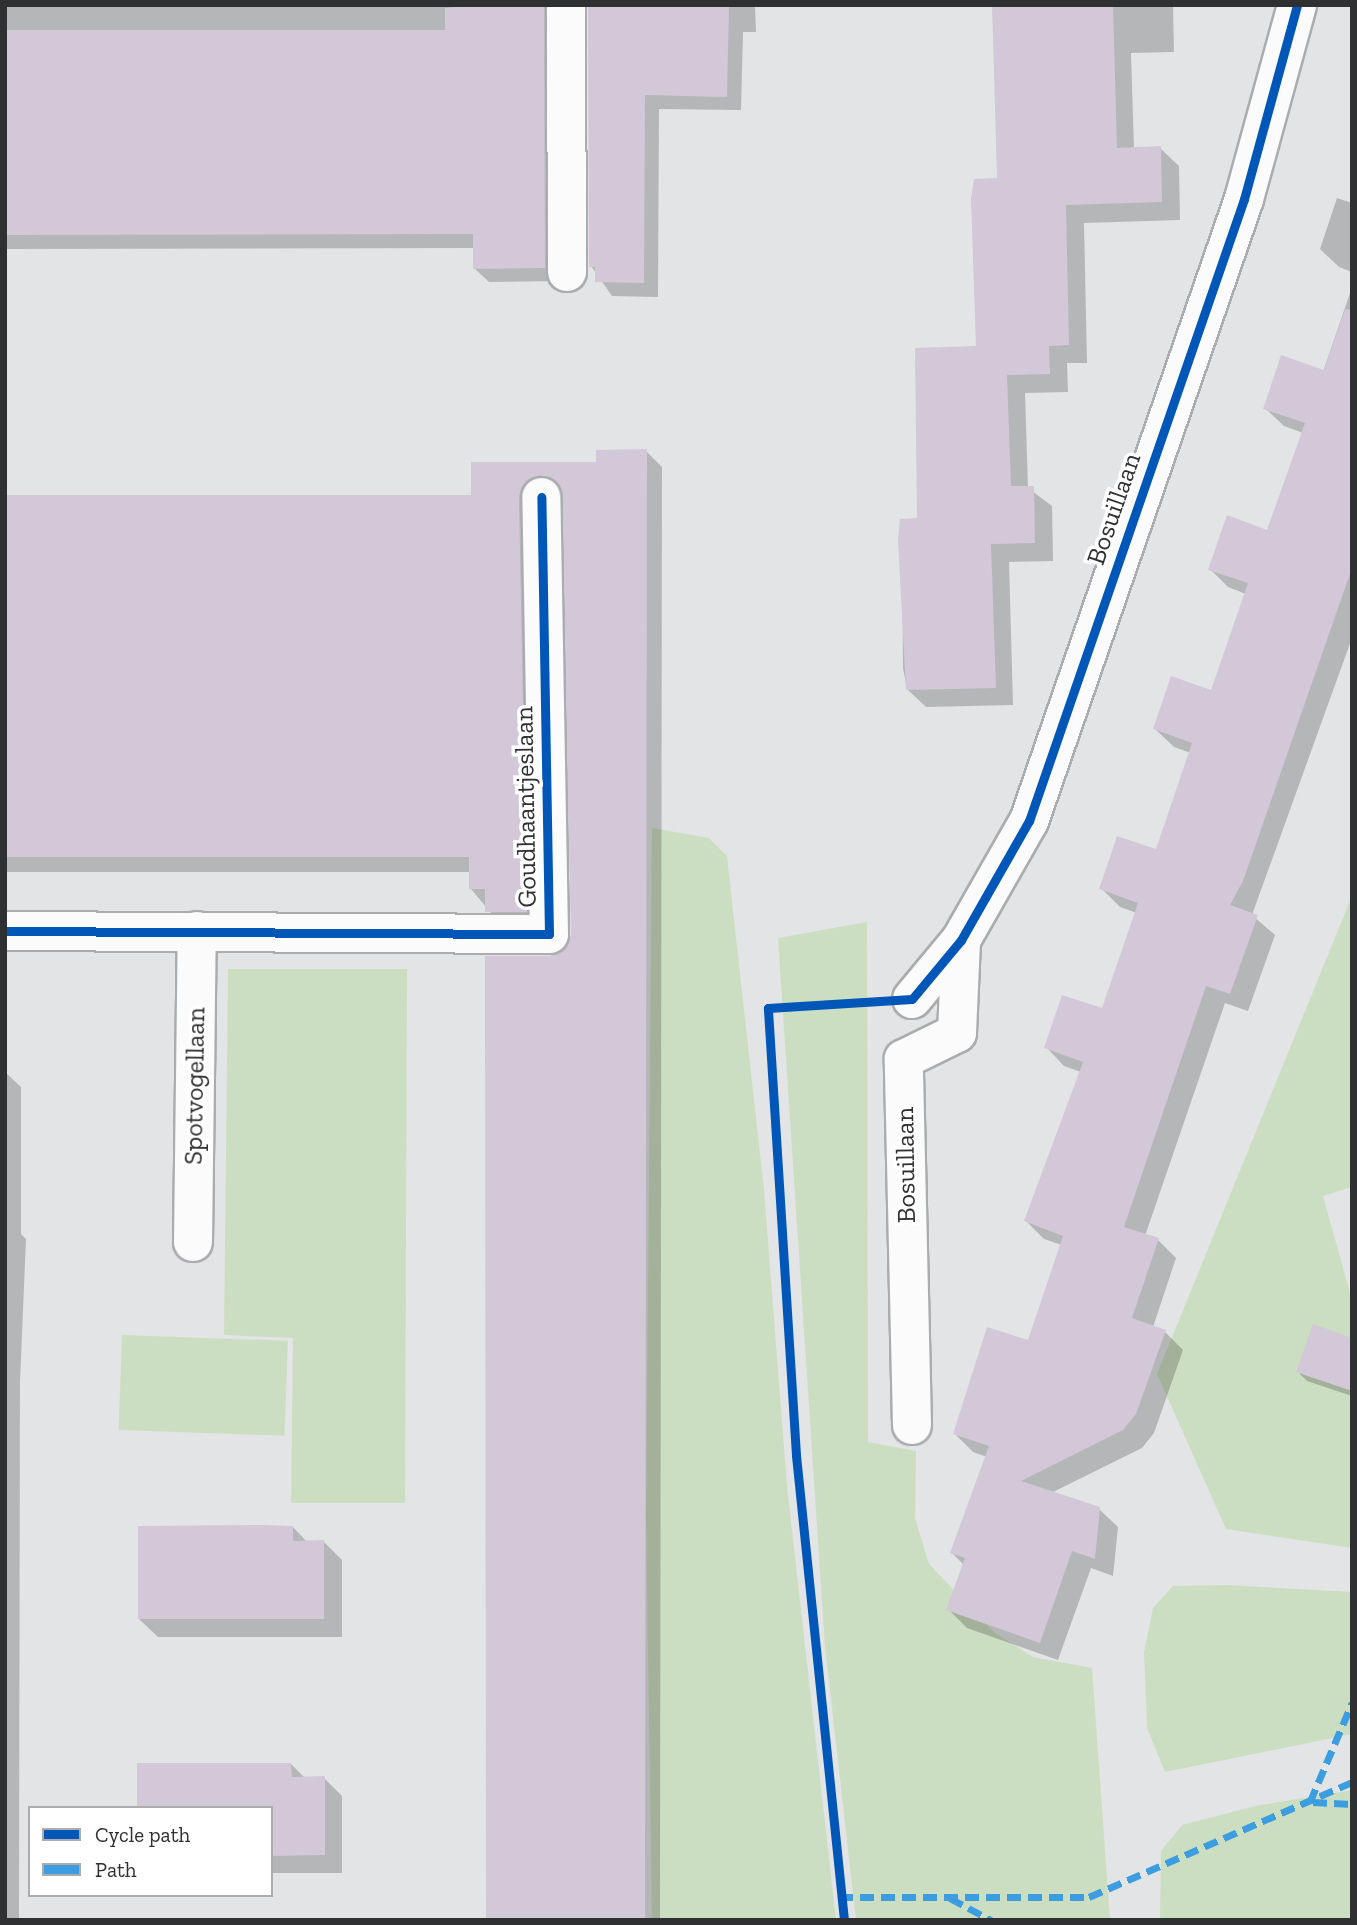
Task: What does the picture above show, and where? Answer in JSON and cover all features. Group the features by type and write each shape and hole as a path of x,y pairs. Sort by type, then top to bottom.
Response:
{"street":[{"path":"566,5 567,272"},
{"name":"Bosuillaan","path":"912,999 961,940 1029,821 1244,199 1297,5"},
{"name":"Goudhaantjeslaan","path":"197,931 549,934 541,497"},
{"path":"5,932 197,931"},
{"name":"Spotvogellaan","path":"193,1242 197,931"},
{"name":"Bosuillaan","path":"912,1424 904,1059 957,1033 961,940"}],"green space":[{"path":"652,828 709,838 727,856 764,1190 787,1486 836,1920 652,1920 646,1517"},
{"path":"1352,896 1352,1187 1323,1196 1352,1300 1352,1548 1226,1529 1157,1374"},
{"path":"867,922 868,1442 916,1451 915,1518 929,1564 995,1633 1033,1657 1092,1668 1110,1920 856,1920 825,1647 778,938"},
{"path":"228,969 407,969 405,1503 291,1503 293,1338 224,1335"},
{"path":"122,1335 288,1341 285,1436 119,1430"},
{"path":"1227,1585 1352,1592 1352,1734 1165,1772 1147,1728 1144,1652 1153,1608 1173,1586"},
{"path":"1352,1790 1352,1920 1160,1920 1161,1851 1182,1825 1255,1806"}],"building":[{"path":"473,5 544,5 545,268 473,269 473,234 5,235 5,30 445,30 445,8"},
{"path":"588,5 729,5 727,97 645,95 644,283 595,282 595,267 589,267"},
{"path":"992,5 1113,5 1117,148 1161,146 1162,202 1066,205 1069,345 1049,346 1050,374 1007,375 1011,486 1034,486 1035,543 991,544 996,688 906,690 898,540 900,519 917,518 915,348 976,346 971,199 974,179 997,178"},
{"path":"1345,309 1352,310 1352,568 1243,881 1230,905 1258,915 1230,994 1206,986 1124,1227 1159,1238 1132,1318 1166,1330 1136,1414 1123,1430 1021,1481 1100,1507 1095,1559 1072,1551 1040,1643 946,1610 965,1558 950,1553 989,1446 953,1434 987,1327 1028,1340 1063,1236 1024,1221 1083,1062 1044,1048 1062,995 1102,1008 1138,903 1099,889 1117,836 1156,849 1192,743 1153,729 1171,676 1211,690 1248,583 1208,570 1227,515 1267,530 1305,423 1263,409 1281,355 1324,370"},
{"path":"647,449 645,1920 486,1920 485,956 550,956 568,945 571,934 560,486 540,475 522,486 519,497 527,912 485,912 485,889 469,889 469,857 5,857 5,495 471,495 471,462 596,462 596,450"},
{"path":"1313,1324 1352,1338 1352,1391 1296,1372"},
{"path":"138,1526 293,1526 293,1541 324,1540 324,1619 138,1619"},
{"path":"137,1763 291,1763 292,1777 325,1776 325,1855 273,1856 273,1806 137,1806"}],"marked path":[{"path":"1310,1802 1352,1703"},
{"path":"839,1897 1089,1897 1352,1782"},
{"path":"1313,1802 1352,1804"},
{"path":"950,1898 991,1920"}],"cycle path":[{"path":"844,1920 796,1455 768,1008 912,999 961,940 1029,821 1244,199 1297,5"},
{"path":"5,931 549,934 541,497"}]}
